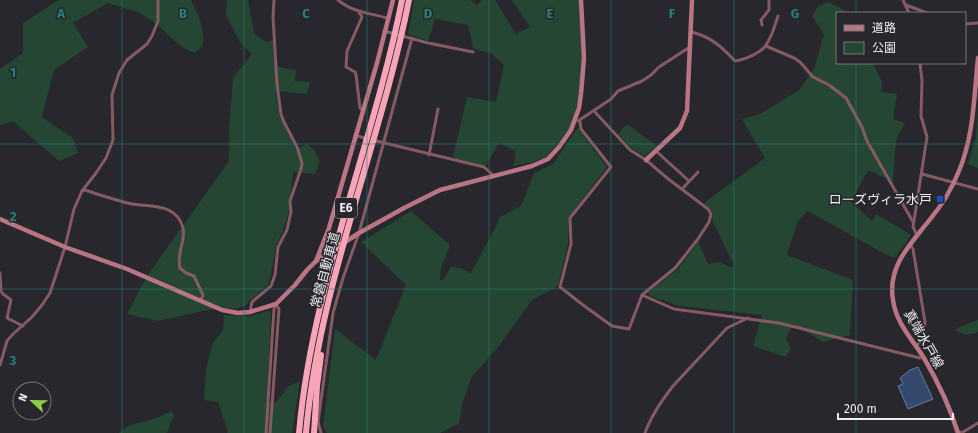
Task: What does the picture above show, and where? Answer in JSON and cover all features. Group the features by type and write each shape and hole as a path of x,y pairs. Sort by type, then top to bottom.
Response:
{"highway":[{"name":"常磐自動車道","path":"298,433 312,340 327,276 387,66 402,0"},
{"name":"常磐自動車道","path":"306,433 313,379 334,278 394,67 409,0"},
{"path":"314,433 317,386 325,316"}],"street":[{"path":"0,362 7,341 42,305 50,293 65,247 74,209 82,191 106,158 113,140 112,95 114,86 119,73 127,60 147,44 152,36 158,21 158,0"},
{"path":"250,312 252,302 271,286 275,275 278,247 287,230 291,212 290,201 302,163 297,147 281,114 277,84 273,17 274,0"},
{"path":"338,0 347,7 359,12 387,18"},
{"path":"316,261 329,228 357,136 393,0"},
{"path":"581,0 584,58 577,121 581,129 610,167 570,218 571,244 560,287 612,326 629,329 642,296 675,268 698,239 709,222 711,214 708,209 646,160 630,150 594,111"},
{"path":"646,160 680,128 688,111 692,0"},
{"path":"762,25 761,20 769,10 769,0"},
{"path":"903,0 909,12"},
{"path":"906,4 925,12"},
{"path":"359,12 362,17 347,51 346,67 355,72 360,108 363,110"},
{"path":"691,32 701,35 719,45 735,61 753,55 766,46 778,16"},
{"path":"966,24 978,23"},
{"path":"385,31 473,52"},
{"path":"321,433 318,422 333,312 359,233 411,38"},
{"path":"766,46 794,58 800,62 813,77 828,85 846,98 862,127 867,141 914,222"},
{"path":"266,433 274,309 276,304 295,285 306,270 316,261 359,233 440,190 532,166 548,159 577,121 611,99 618,91 642,81 651,75 658,67 690,47"},
{"name":"真端水戸線","path":"958,433 946,400 929,367 899,321 892,299 892,282 899,259 938,209 954,183 963,162 970,134 978,58"},
{"path":"917,235 913,228 927,137 921,116 922,81 920,64"},
{"path":"429,155 438,109"},
{"path":"357,136 429,155 484,167 493,175"},
{"path":"656,151 689,181"},
{"path":"682,189 698,172"},
{"path":"922,174 978,189"},
{"path":"82,191 85,190 128,204 161,207 171,212 180,221 184,236 179,258 180,268 186,273 194,276 203,295 201,300"},
{"path":"0,219 65,247 127,269 230,312 250,312 276,304"},
{"path":"910,244 913,249 925,322 922,339 916,346"},
{"path":"0,273 1,291 11,300 7,318 23,326"},
{"path":"642,296 674,309 779,322 920,358"},
{"path":"270,433 279,309 276,304"},
{"path":"646,433 650,421 673,386 727,328 748,318"},
{"path":"958,433 963,432 978,423"}],"green space":[{"path":"59,0 191,0 201,23 204,36 202,46 195,53 189,51 178,44 158,25 140,13 108,3 73,23 88,47 54,70 42,117 73,138 78,153 59,161 13,121 0,125 0,69 23,53 23,23"},
{"path":"227,0 248,0 254,33 266,42 273,40 274,60 279,67 296,70 295,81 310,82 307,94 276,91 278,108 289,135 297,149 307,144 314,150 320,161 315,174 293,172 289,211 283,231 276,246 269,284 249,301 247,305 236,309 221,307 158,321 127,314 147,276 229,161 229,129 233,78 252,54 240,42 226,16"},
{"path":"414,0 470,0 477,5 482,0 495,0 516,34 530,27 512,0 579,0 582,58 580,94 569,129 546,157 530,163 513,166 516,152 499,143 485,167 465,163 453,157 467,97 496,102 504,65 492,54 473,48 468,25 435,19 428,41 408,34"},
{"path":"829,2 847,12 836,12 836,64 873,64 882,82 881,92 897,94 893,119 905,123 896,140 893,182 868,170 851,202 872,221 876,214 911,235 895,258 883,253 808,211 798,221 787,255 853,280 850,335 823,342 793,324 786,338 791,349 785,357 753,346 762,315 679,306 650,296 648,293 677,270 698,242 708,264 720,262 732,268 733,263 712,220 713,213 704,203 765,158 742,119 762,113 799,90 814,69 824,34 812,16 818,6"},
{"path":"978,109 978,168 968,164 976,136"},
{"path":"627,124 657,146 645,156 631,148 618,134"},
{"path":"578,128 607,167 569,217 568,244 558,286 532,300 499,346 471,378 462,404 459,424 440,433 327,433 323,426 335,329 376,360 406,285 361,242 411,211 450,245 441,269 440,280 443,280 451,267 461,268 471,273 500,217 521,206 534,173 553,164"},
{"path":"271,310 267,403 275,403 289,386 300,381 292,433 227,433 228,432 218,402 204,400 206,369 213,343 223,330 224,315 251,316"},
{"path":"978,320 978,332 966,334 956,330 959,327"},
{"path":"171,411 174,415 166,433 119,433 127,427 157,418"}],"water":[{"path":"918,367 933,399 908,409 898,386 903,384 900,378 910,370"}],"place":[{"name":"ローズヴィラ水戸","path":"940,199"}]}
